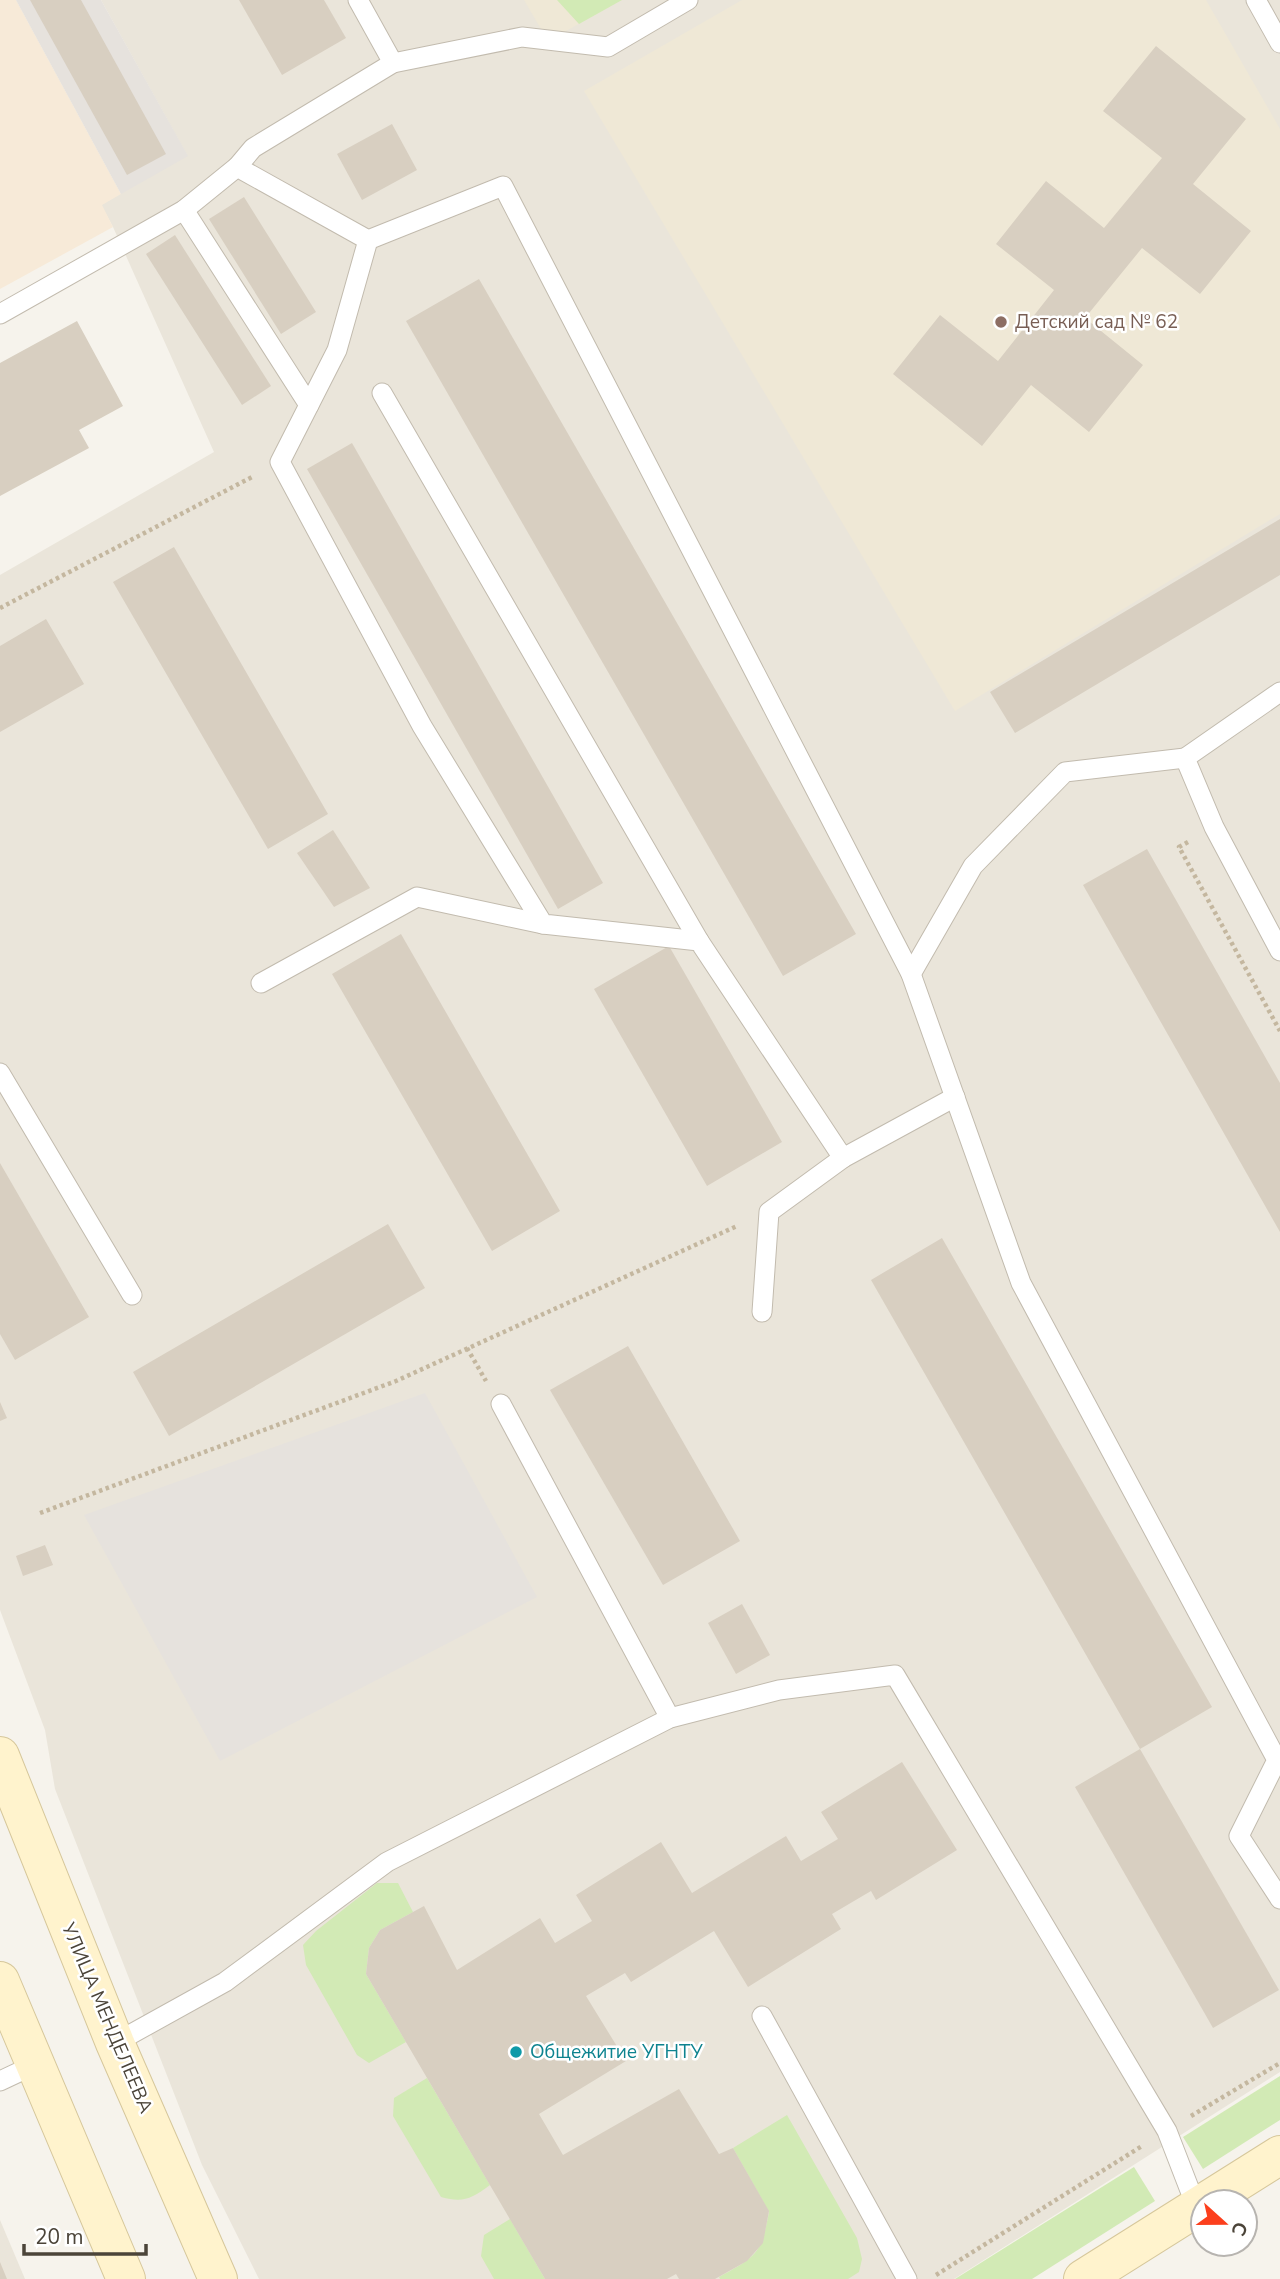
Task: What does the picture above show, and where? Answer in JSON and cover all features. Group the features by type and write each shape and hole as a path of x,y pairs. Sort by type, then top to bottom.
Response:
{"main road":[{"name":"УЛИЦА МЕНДЕЛЕЕВА","path":"0,1756 115,2043 218,2279"},
{"path":"0,1981 126,2279"},
{"path":"1226,2188 1280,2155"},
{"path":"1087,2278 1189,2211"}],"lane":[{"path":"358,0 393,63"},
{"path":"0,314 184,209 237,167 253,148 393,63 522,37 608,47 688,0"},
{"path":"1256,0 1280,43"},
{"path":"237,167 368,240"},
{"path":"368,240 503,186 911,974 1021,1283 1277,1760 1239,1836 1280,1899"},
{"path":"184,209 309,405"},
{"path":"368,240 337,351 280,463 422,726 542,924"},
{"path":"382,393 699,941 843,1158"},
{"path":"911,974 972,866 1065,772 1185,758 1279,695"},
{"path":"1185,758 1214,827 1280,951"},
{"path":"261,983 418,897 542,924 699,941"},
{"path":"0,1073 132,1295"},
{"path":"761,1312 769,1212 843,1158 955,1097"},
{"path":"501,1404 670,1718"},
{"path":"115,2043 225,1982 387,1862 670,1718 779,1690 895,1675 1167,2131 1189,2188"},
{"path":"762,2016 907,2279"},
{"path":"0,2081 34,2065"}],"path":[{"path":"0,608 280,463"},
{"path":"1214,827 1180,847 1280,1031"},
{"path":"40,1513 396,1381 769,1212"},
{"path":"929,2279 1280,2063"}],"shaded area":[{"path":"0,0 16,0 121,194 102,205 113,227 0,289"},
{"path":"16,0 101,0 188,156 121,194"},
{"path":"101,0 1280,0 1280,2072 954,2279 259,2279 202,2165 55,1789 45,1730 0,1610 0,575 214,452 101,205 187,155"},
{"path":"524,0 622,0 548,41"},
{"name":"Детский сад № 62","path":"742,0 1206,0 1280,129 1280,514 955,711 584,91"},
{"path":"425,1393 537,1597 220,1761 84,1515"},
{"path":"0,2220 25,2279 0,2279"}],"green space":[{"path":"557,0 622,0 579,24"},
{"path":"377,1883 398,1883 413,1912 380,1930 369,1948 366,1974 406,2042 369,2063 357,2055 306,1965 303,1945 316,1931"},
{"path":"1280,2076 1280,2120 1203,2169 1183,2137"},
{"path":"427,2078 490,2185 467,2198 455,2200 441,2197 393,2116 394,2098"},
{"path":"787,2115 857,2238 862,2259 859,2272 848,2279 720,2279 719,2277 742,2264 755,2252 763,2237 769,2212 733,2148"},
{"path":"1134,2167 1155,2201 1032,2279 955,2279"},
{"path":"510,2219 545,2279 494,2279 481,2256 484,2235"}],"building":[{"path":"30,0 81,0 166,154 127,175"},
{"path":"239,0 324,0 346,38 282,75"},
{"path":"1156,46 1246,119 1193,184 1251,231 1200,294 1142,248 1085,318 1143,365 1089,432 1031,385 982,446 893,374 940,315 998,361 1054,290 996,244 1046,181 1104,228 1162,158 1103,111"},
{"path":"392,124 417,170 362,200 337,154"},
{"path":"244,197 316,312 281,334 209,219"},
{"path":"175,235 271,386 242,405 146,254"},
{"path":"479,279 856,934 783,976 406,321"},
{"path":"77,321 123,406 79,430 89,448 0,496 0,363"},
{"path":"352,443 603,883 558,909 307,469"},
{"path":"1280,519 1280,575 1015,733 990,692"},
{"path":"174,547 328,814 268,849 113,582"},
{"path":"46,619 84,684 0,732 0,646"},
{"path":"333,830 370,888 334,907 297,853"},
{"path":"1147,849 1280,1083 1280,1232 1083,885"},
{"path":"401,934 560,1211 492,1251 332,974"},
{"path":"669,946 782,1142 707,1186 594,989"},
{"path":"0,1163 89,1317 15,1360 0,1334"},
{"path":"388,1224 425,1288 169,1436 133,1372"},
{"path":"942,1238 1212,1707 1140,1749 871,1280"},
{"path":"628,1346 740,1541 663,1585 550,1390"},
{"path":"0,1402 7,1418 0,1421"},
{"path":"45,1545 53,1565 23,1576 16,1556"},
{"path":"742,1604 770,1655 736,1674 708,1623"},
{"path":"1140,1749 1279,1990 1213,2028 1075,1787"},
{"name":"Общежитие УГНТУ","path":"902,1762 957,1850 876,1900 871,1891 832,1914 841,1929 748,1987 714,1931 631,1982 625,1973 586,1996 626,2061 539,2114 563,2155 679,2089 719,2154 733,2148 769,2211 763,2243 747,2261 715,2279 679,2279 676,2274 667,2279 545,2279 366,1974 369,1948 380,1930 424,1906 457,1970 540,1918 555,1943 592,1921 576,1895 661,1842 692,1893 786,1836 801,1861 838,1839 821,1812"},
{"path":"0,2262 7,2279 0,2279"}],"place":[{"name":"Детский сад № 62","path":"1001,322"},
{"name":"Общежитие УГНТУ","path":"516,2052"}]}
